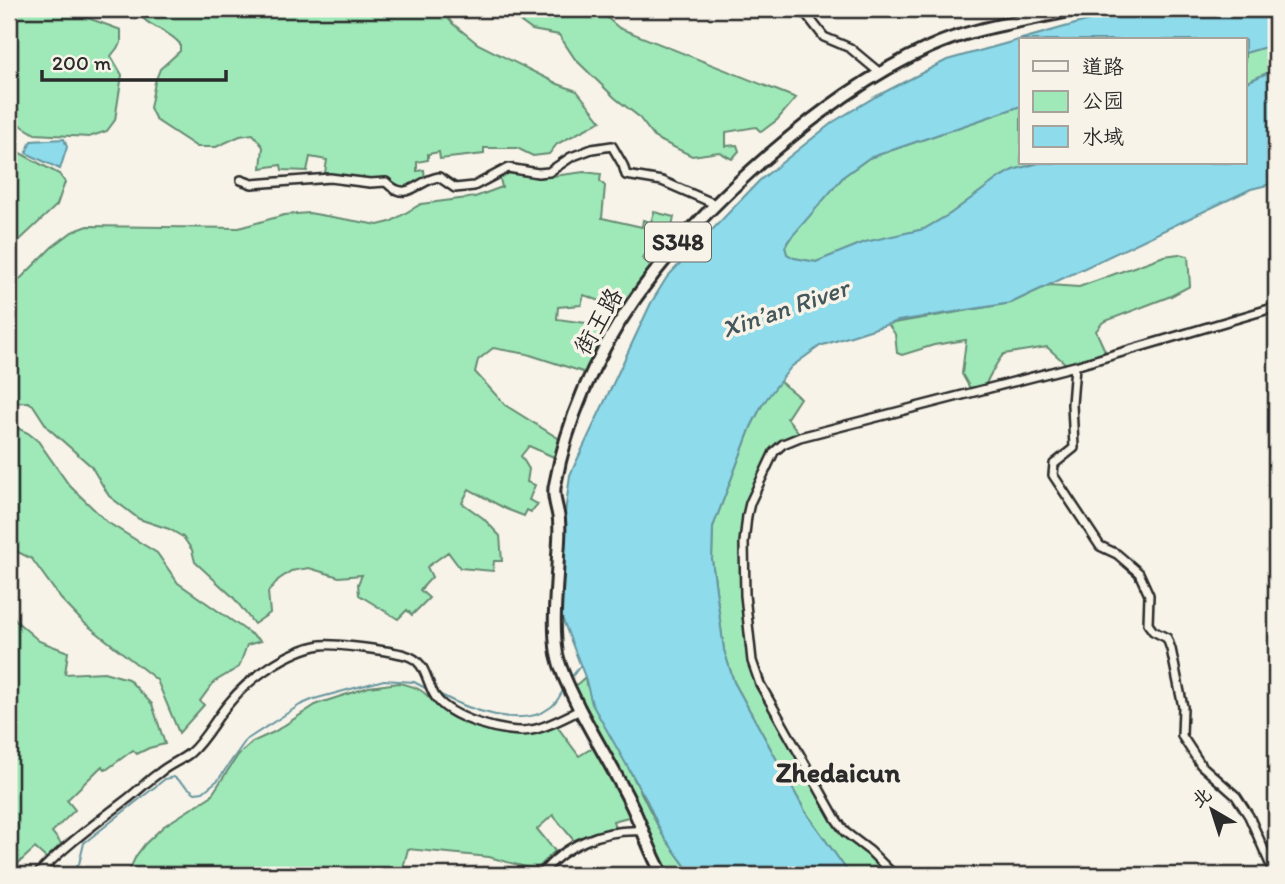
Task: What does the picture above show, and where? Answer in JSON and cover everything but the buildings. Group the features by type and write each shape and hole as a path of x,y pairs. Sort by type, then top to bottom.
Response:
{"main road":[{"name":"街王路","path":"663,875 649,850 632,807 568,685 560,665 556,643 559,527 554,492 571,421 586,386 628,306 674,247 715,204 816,115 880,74 931,46 959,36 1077,9"}],"street":[{"path":"797,9 807,15 824,37 850,48 880,74"},
{"path":"241,180 251,184 330,178 370,183 386,182 393,189 404,191 439,177 455,188 474,186 508,168 538,173 551,172 573,156 612,146 626,175 662,181 715,204"},
{"path":"894,875 840,826 757,676 751,653 745,595 744,543 750,503 772,455 783,444 800,437 1075,366 1276,307"},
{"path":"1075,366 1072,404 1074,448 1053,466 1053,475 1101,548 1117,554 1139,573 1149,596 1148,624 1153,631 1167,638 1171,649 1183,707 1182,736 1201,765 1236,796 1249,816 1275,875"},
{"path":"37,875 64,848 130,798 155,775 192,751 228,703 250,681 268,668 315,646 332,644 405,655 425,670 434,694 444,706 481,723 507,730 537,729 580,710"},
{"path":"541,875 561,853 586,841 624,830 642,831"}],"green space":[{"path":"9,9 81,9 85,17 121,30 121,43 111,56 122,75 115,120 107,131 89,137 35,134 9,118"},
{"path":"136,9 441,9 452,23 478,44 577,91 601,121 557,144 549,154 533,156 517,148 484,148 484,154 440,159 439,152 428,154 428,160 417,162 417,171 424,170 425,180 400,190 386,180 358,180 325,173 327,160 310,157 307,171 282,170 281,165 261,168 263,147 253,134 240,136 216,147 197,147 156,120 150,108 155,82 160,69 180,51 180,44 145,20"},
{"path":"503,9 597,9 619,28 796,98 777,120 761,132 756,127 726,132 726,146 737,145 739,151 732,159 719,152 692,156 655,138 638,116 575,59 559,35 532,30"},
{"path":"1276,44 1276,69 1246,83 1246,53"},
{"path":"1019,107 1019,164 1035,164 1000,177 950,214 924,229 858,245 816,262 787,254 785,247 792,235 844,176 869,158"},
{"path":"9,147 59,174 65,182 57,205 21,239 9,244"},
{"path":"509,170 538,178 584,172 601,174 600,181 605,186 602,218 642,227 643,220 651,222 654,212 674,217 672,227 642,258 652,267 622,309 584,295 581,305 558,307 557,319 586,323 609,332 586,373 527,354 493,348 478,360 475,372 505,405 561,440 556,458 529,446 521,456 529,469 527,482 535,485 529,500 538,504 531,512 527,510 524,516 469,489 462,503 483,518 500,536 502,561 494,561 493,571 460,568 448,552 427,567 432,577 420,590 429,598 412,615 407,610 398,619 359,595 358,584 362,575 339,577 309,568 291,571 278,580 268,592 270,613 254,624 233,597 195,562 192,550 183,537 169,529 139,519 109,496 91,466 48,428 33,405 28,402 9,403 9,290 52,247 72,232 88,226 239,228 284,215 309,213 378,225 390,222 421,204 475,197 502,187 499,175"},
{"path":"1164,256 1188,256 1190,286 1103,322 1096,331 1106,353 1067,365 1047,347 1004,354 986,385 971,390 962,374 966,340 934,345 902,355 897,353 895,334 888,324 1011,303 1049,285 1079,287"},
{"path":"779,381 800,398 787,418 800,434 765,462 742,540 757,682 834,821 890,875 850,875 805,811 734,682 724,650 712,560 713,527 751,427"},
{"path":"9,424 38,441 69,485 107,522 157,553 178,583 261,641 247,645 239,667 214,682 200,701 204,705 179,733 157,680 82,621 61,599 32,559 9,550"},
{"path":"9,606 16,621 39,641 68,652 65,674 104,672 128,679 152,704 165,744 137,754 133,750 106,770 102,766 67,800 75,810 52,832 63,846 48,860 35,848 13,868 9,864"},
{"path":"585,677 586,684 662,834 692,875 667,875 573,688"},
{"path":"399,683 422,691 447,714 484,729 514,734 556,725 579,756 594,747 632,816 613,821 615,828 575,842 553,815 537,829 555,851 536,870 489,857 408,849 403,868 436,875 127,875 145,844 164,826 211,796 238,755 252,742 274,732 317,704 369,687"}],"water":[{"path":"1171,9 1276,9 1276,44 1246,53 1246,38 1026,38 1104,16"},
{"name":"Xin’an River","path":"1019,40 1019,107 869,158 844,176 788,241 785,247 787,254 816,262 865,242 924,229 950,214 1000,177 1035,164 1246,164 1246,83 1276,69 1276,183 1251,189 1011,303 898,321 820,346 791,367 762,405 751,427 713,527 712,560 724,650 734,682 805,811 850,875 692,875 662,834 647,801 592,704 585,677 561,615 565,513 570,475 651,303 667,277 760,180 833,122 947,60"},
{"path":"64,139 67,147 60,169 26,153 31,141"}],"waterway":[{"path":"571,678 580,666"},
{"path":"69,875 79,864 84,843 165,779 174,777 195,793 203,792 218,780 246,740 300,705 384,680 414,682 427,689"},
{"path":"439,694 479,711 525,717 539,714 551,707 564,689"}],"district":[{"name":"Zhedaicun","path":"838,772"}]}
